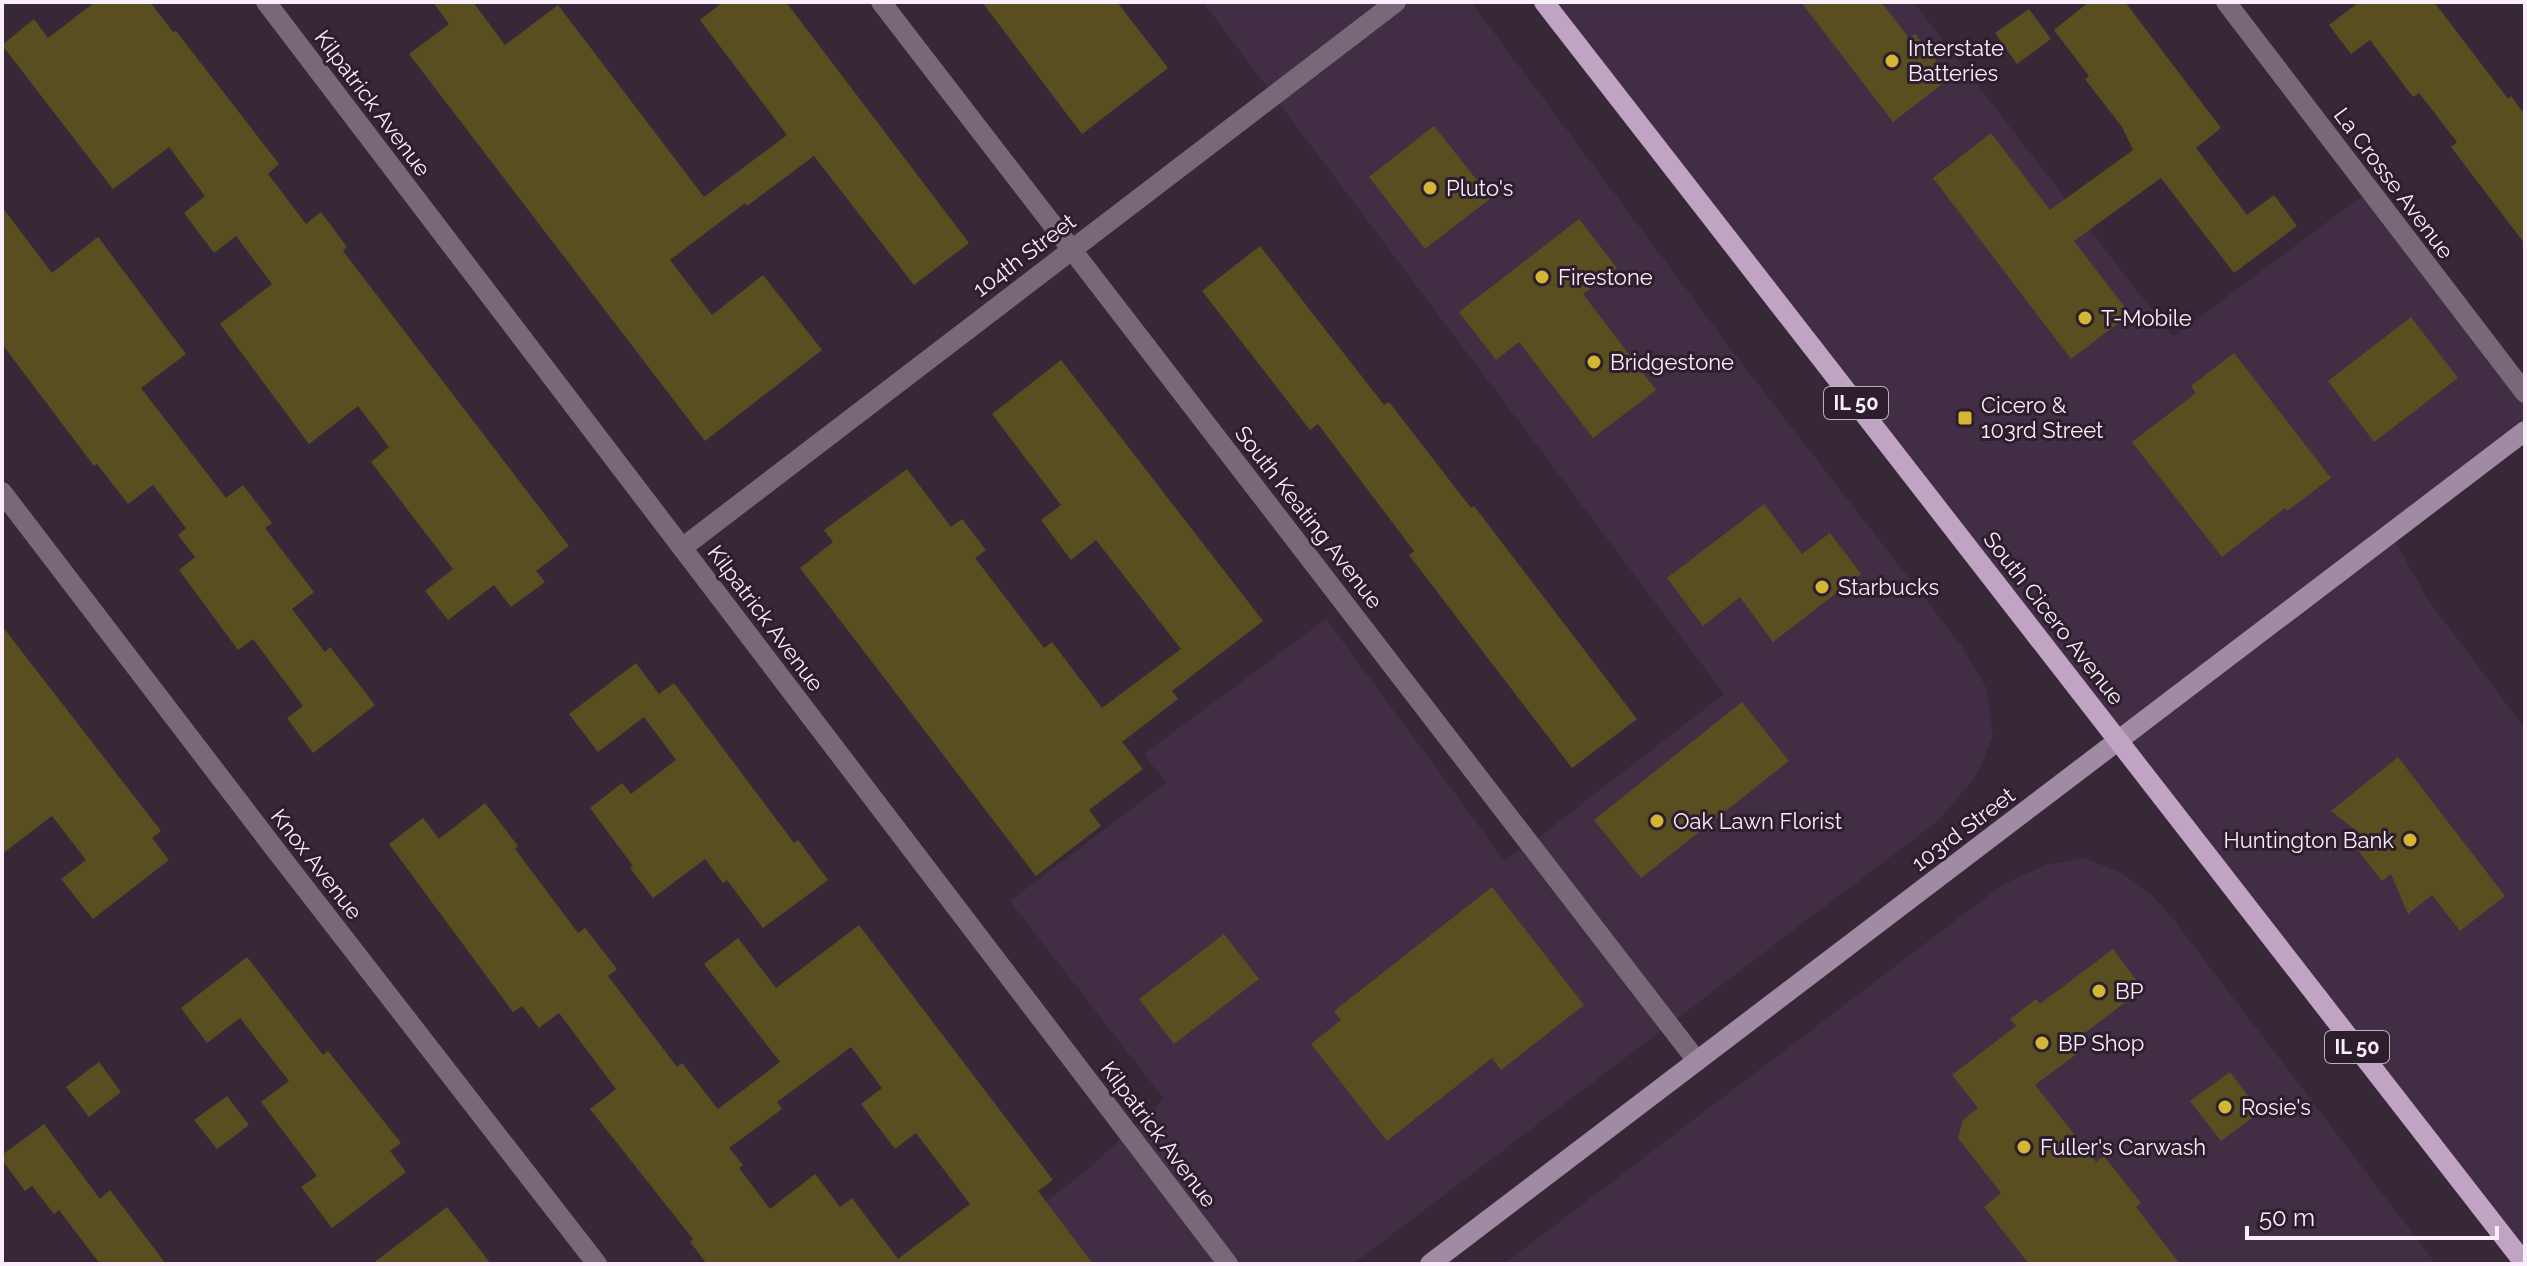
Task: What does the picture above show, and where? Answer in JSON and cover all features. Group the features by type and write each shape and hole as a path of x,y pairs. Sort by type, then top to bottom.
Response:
{"main road":[{"name":"South Cicero Avenue","path":"1544,2 2525,1264"},
{"name":"103rd Street","path":"1430,1264 2525,431"}],"street":[{"name":"Kilpatrick Avenue","path":"266,2 1228,1264"},
{"name":"South Keating Avenue","path":"881,2 1697,1061"},
{"name":"104th Street","path":"682,548 1396,2"},
{"name":"La Crosse Avenue","path":"2226,2 2525,393"},
{"name":"Knox Avenue","path":"2,492 597,1264"}],"shaded area":[{"path":"1203,2 1471,2 1746,369 1961,645 1987,689 1993,736 1976,776 1939,820 1353,1264 965,1264 1086,1171 1164,1099 1010,901 1166,783 1144,754 1326,619 1504,860 1530,844 1724,694"},
{"path":"1544,2 1913,2 2173,337 2370,190 2525,393 2525,431 2391,534 2428,600 2525,729 2525,1264"},
{"path":"2083,858 2120,872 2152,895 2173,919 2436,1264 1504,1264 2002,885 2046,865"}],"building":[{"path":"95,2 150,2 173,32 176,31 279,164 268,174 306,224 321,212 347,247 343,251 569,546 536,571 545,582 511,607 494,585 448,620 425,591 453,569 371,462 389,447 358,406 309,444 220,324 272,284 236,236 214,253 184,213 205,196 169,147 113,189 2,45 34,19 48,38"},
{"path":"433,2 473,2 505,45 558,5 704,197 787,135 700,20 723,2 786,2 969,243 914,285 814,156 747,206 745,203 670,260 712,315 763,275 822,350 705,441 409,54 449,24"},
{"path":"982,2 1117,2 1168,68 1082,134"},
{"name":"Interstate Batteries","path":"1801,2 1881,2 1909,38 1915,34 1950,78 1893,122"},
{"path":"2089,2 2125,2 2221,128 2196,148 2247,215 2274,195 2297,226 2234,273 2161,178 2074,241 2130,314 2071,359 1933,178 1991,133 2050,210 2133,150 2122,127 2085,79 2089,76 2054,30"},
{"path":"2359,2 2434,2 2508,99 2511,96 2525,115 2525,244 2451,147 2457,142 2419,93 2413,97 2370,40 2351,54 2329,25"},
{"path":"2029,9 2051,39 2017,64 1995,33"},
{"name":"Pluto's","path":"1434,126 1491,198 1425,249 1369,177"},
{"path":"2,207 52,273 98,237 186,354 141,388 226,498 243,485 272,523 265,528 314,592 292,609 325,652 330,647 375,705 313,753 287,718 303,706 253,639 238,650 179,570 195,557 178,535 186,528 153,485 128,504 97,464 94,466 2,344"},
{"path":"1579,219 1617,268 1583,294 1656,390 1593,438 1519,342 1496,360 1459,312"},
{"path":"1260,246 1384,405 1389,402 1471,508 1474,506 1637,719 1572,768 1409,555 1414,551 1318,424 1310,430 1202,291"},
{"path":"2411,317 2458,378 2374,442 2328,381"},
{"path":"2234,353 2331,478 2287,511 2285,508 2222,557 2132,442 2196,393 2191,386"},
{"path":"1061,360 1263,621 1172,691 1178,699 1122,742 1143,769 1089,810 1101,826 1036,876 800,568 833,542 824,530 907,469 951,527 962,519 986,550 975,558 1044,648 1052,642 1102,708 1181,649 1096,540 1071,560 1041,520 1061,505 992,414"},
{"path":"1764,504 1802,554 1830,533 1861,574 1773,642 1740,597 1703,626 1667,578"},
{"path":"2,626 161,831 152,838 169,860 93,919 61,879 86,860 52,816 2,854"},
{"path":"636,663 659,694 674,683 794,843 798,840 828,880 763,928 727,880 723,883 705,859 653,898 590,808 622,783 631,794 676,760 644,717 598,752 569,714"},
{"path":"1742,702 1789,761 1641,878 1594,820"},
{"name":"Huntington Bank","path":"2398,757 2505,896 2460,931 2432,895 2408,914 2391,874 2382,881 2353,844 2363,836 2331,811"},
{"path":"485,803 578,933 585,928 617,969 608,976 677,1067 682,1063 718,1109 780,1062 704,964 738,938 776,988 859,925 1053,1180 1038,1191 1093,1264 707,1264 690,1242 693,1239 590,1109 616,1089 559,1013 539,1028 522,1006 513,1012 389,844 423,818 439,839","holes":["851,1047 882,1088 861,1104 895,1149 916,1133 970,1204 898,1259 852,1198 840,1207 815,1174 770,1209 739,1168 743,1165 729,1148 782,1109 777,1102"]},
{"path":"1492,887 1584,1005 1501,1070 1492,1058 1387,1141 1311,1044 1341,1020 1334,1011"},
{"path":"1224,934 1259,979 1174,1044 1139,999"},
{"name":"Fuller's Carwash","path":"2113,949 2143,989 2070,1044 2078,1053 2035,1085 2096,1162 2104,1156 2141,1203 2136,1207 2180,1264 2029,1264 1984,1207 2001,1193 1958,1138 1963,1120 1978,1108 1952,1075 2016,1026 2010,1019 2036,999 2040,1004"},
{"path":"247,957 323,1055 328,1051 401,1143 390,1151 406,1172 332,1228 301,1187 317,1176 261,1102 289,1081 240,1018 207,1043 181,1008"},
{"path":"99,1062 121,1092 89,1117 66,1087"},
{"name":"Rosie's","path":"2230,1072 2260,1112 2221,1141 2190,1101"},
{"path":"227,1096 249,1125 217,1149 194,1120"},
{"path":"44,1124 100,1199 110,1190 166,1264 100,1264 59,1210 54,1214 32,1186 25,1191 2,1160 2,1155"},
{"path":"447,1207 491,1264 372,1264"}],"place":[{"name":"Interstate Batteries","path":"1892,61"},
{"name":"Pluto's","path":"1430,188"},
{"name":"Firestone","path":"1542,277"},
{"name":"T-Mobile","path":"2085,318"},
{"name":"Bridgestone","path":"1594,362"},
{"name":"Cicero & 103rd Street","path":"1965,418"},
{"name":"Starbucks","path":"1822,587"},
{"name":"Oak Lawn Florist","path":"1657,821"},
{"name":"Huntington Bank","path":"2410,840"},
{"name":"BP","path":"2099,991"},
{"name":"BP Shop","path":"2042,1043"},
{"name":"Rosie's","path":"2225,1107"},
{"name":"Fuller's Carwash","path":"2024,1147"}]}
